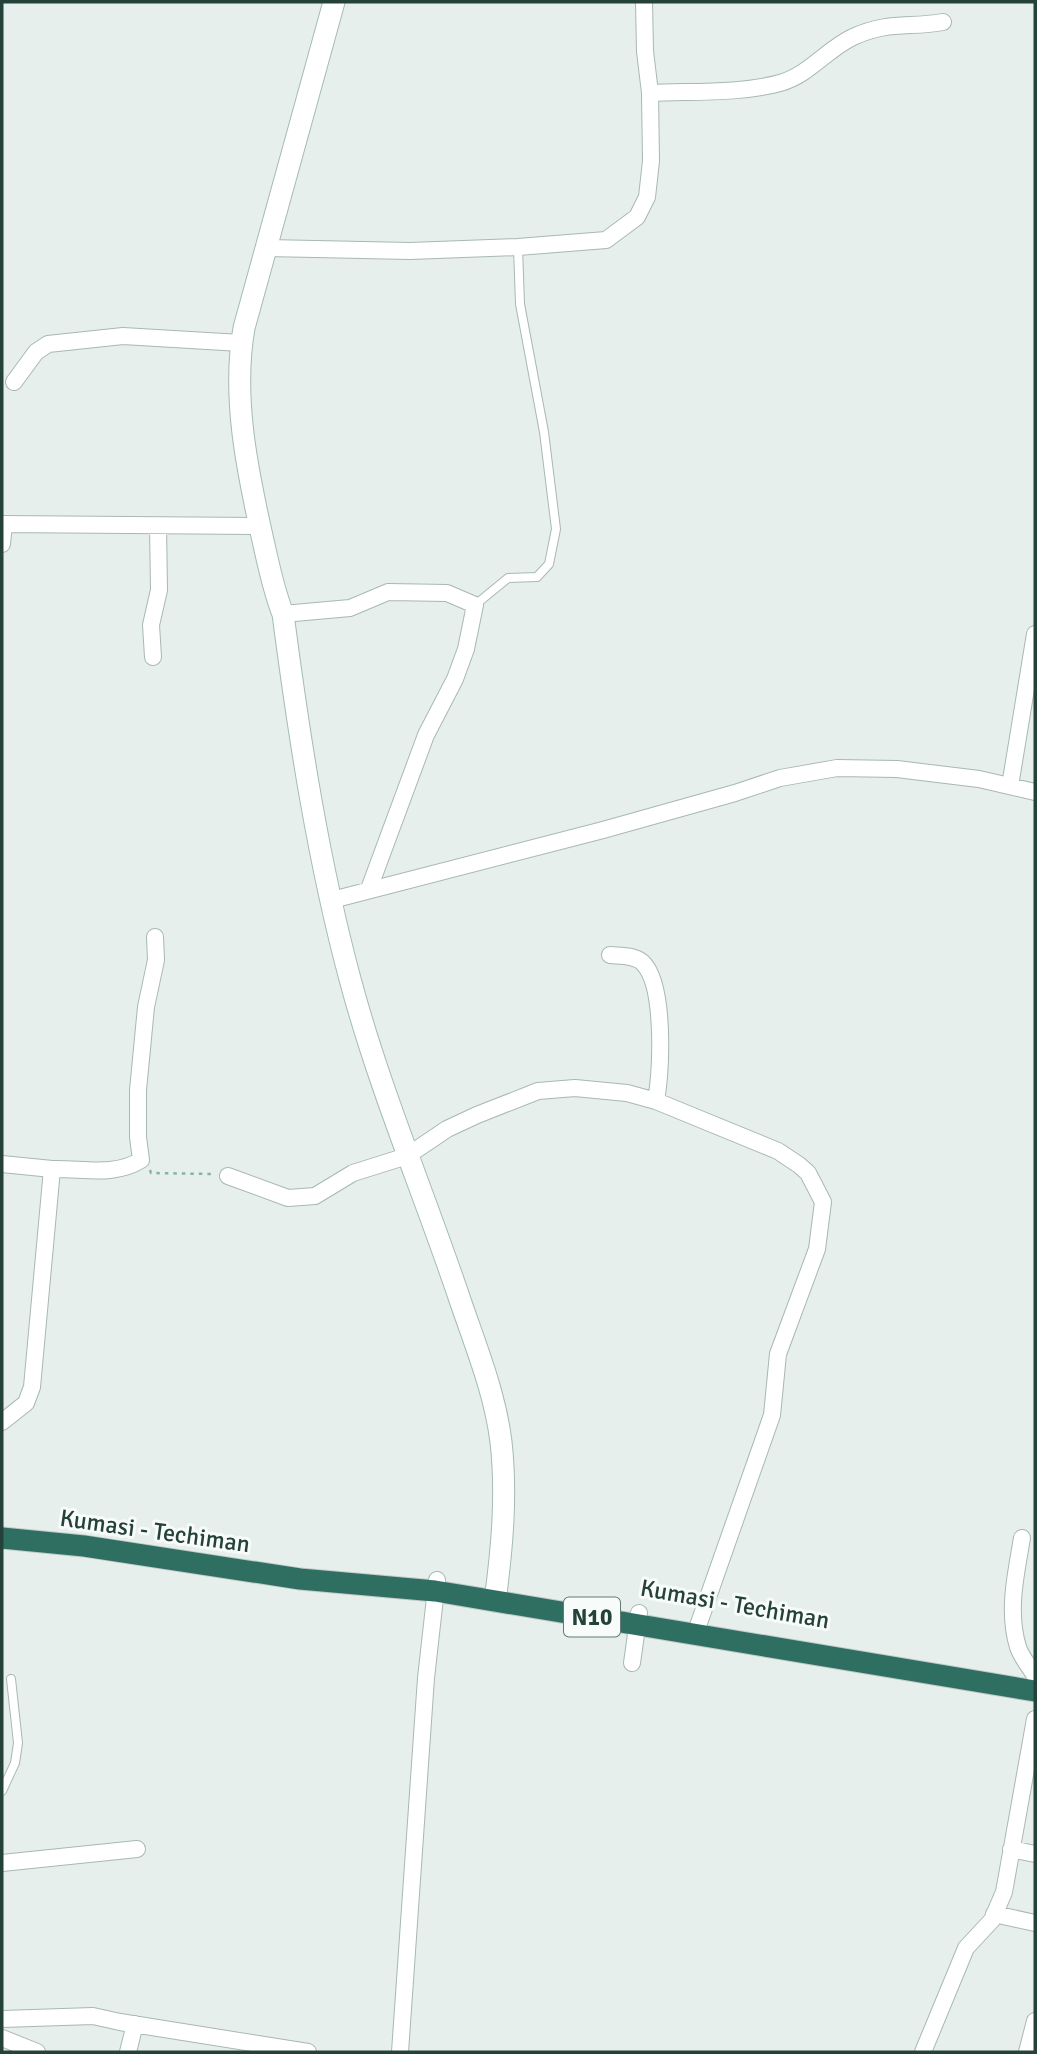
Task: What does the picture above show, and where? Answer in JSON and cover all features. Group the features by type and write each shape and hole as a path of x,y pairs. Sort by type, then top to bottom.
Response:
{"highway":[{"name":"Kumasi - Techiman","path":"2,1538 84,1546 300,1579 392,1576 1035,1691"},
{"name":"Kumasi - Techiman","path":"638,1619 699,1623 1035,1682"}],"street":[{"path":"334,2 241,343 240,399 248,467 276,596 283,614 302,742 350,980 407,1156 485,1370 497,1421 503,1465 503,1518 496,1595"},
{"path":"267,248 410,251 606,240 637,217 648,197 651,162 650,93 645,51 644,2"},
{"path":"650,93 753,88 781,82 801,74 849,38 870,30 886,25 943,23"},
{"path":"14,382 36,352 48,344 123,336 241,343"},
{"path":"2,544 3,524 260,526"},
{"path":"153,657 151,625 159,590 158,526"},
{"path":"283,614 350,607 388,592 447,593 475,605 466,649 426,735 369,889"},
{"path":"1010,786 1035,634"},
{"path":"332,900 603,830 780,778 837,768 897,769 979,779 1035,792"},
{"path":"2,1164 52,1170 109,1171 141,1160 138,1090 146,1007 156,960 155,937"},
{"path":"611,955 636,958 643,963 650,973 656,991 660,1076 656,1101"},
{"path":"228,1176 288,1198 315,1196 353,1173 407,1156 447,1129 477,1115 538,1091 575,1088 627,1093 656,1101 778,1151 808,1174 822,1202 817,1249 778,1354 772,1415 699,1623"},
{"path":"2,1423 26,1403 32,1387 52,1170"},
{"path":"1022,1538 1013,1588 1013,1619 1019,1649 1035,1676"},
{"path":"400,2052 422,1723 436,1586"},
{"path":"632,1663 638,1619"},
{"path":"930,2049 966,1948 995,1914 1004,1892 1012,1849 1030,1785 1035,1719"},
{"path":"2,1863 137,1849"},
{"path":"1012,1849 1035,1854"},
{"path":"995,1914 1035,1923"},
{"path":"2,2019 93,2016 308,2052"},
{"path":"1027,2052 1035,2021"},
{"path":"128,2052 135,2024"},
{"path":"2,2038 37,2052"}],"lane":[{"path":"475,605 508,578 537,577 549,564 556,529 544,432 520,304 518,247"},
{"path":"2,1791 15,1763 18,1742 11,1679"}],"path":[{"path":"141,1160 152,1172 228,1176"}]}
